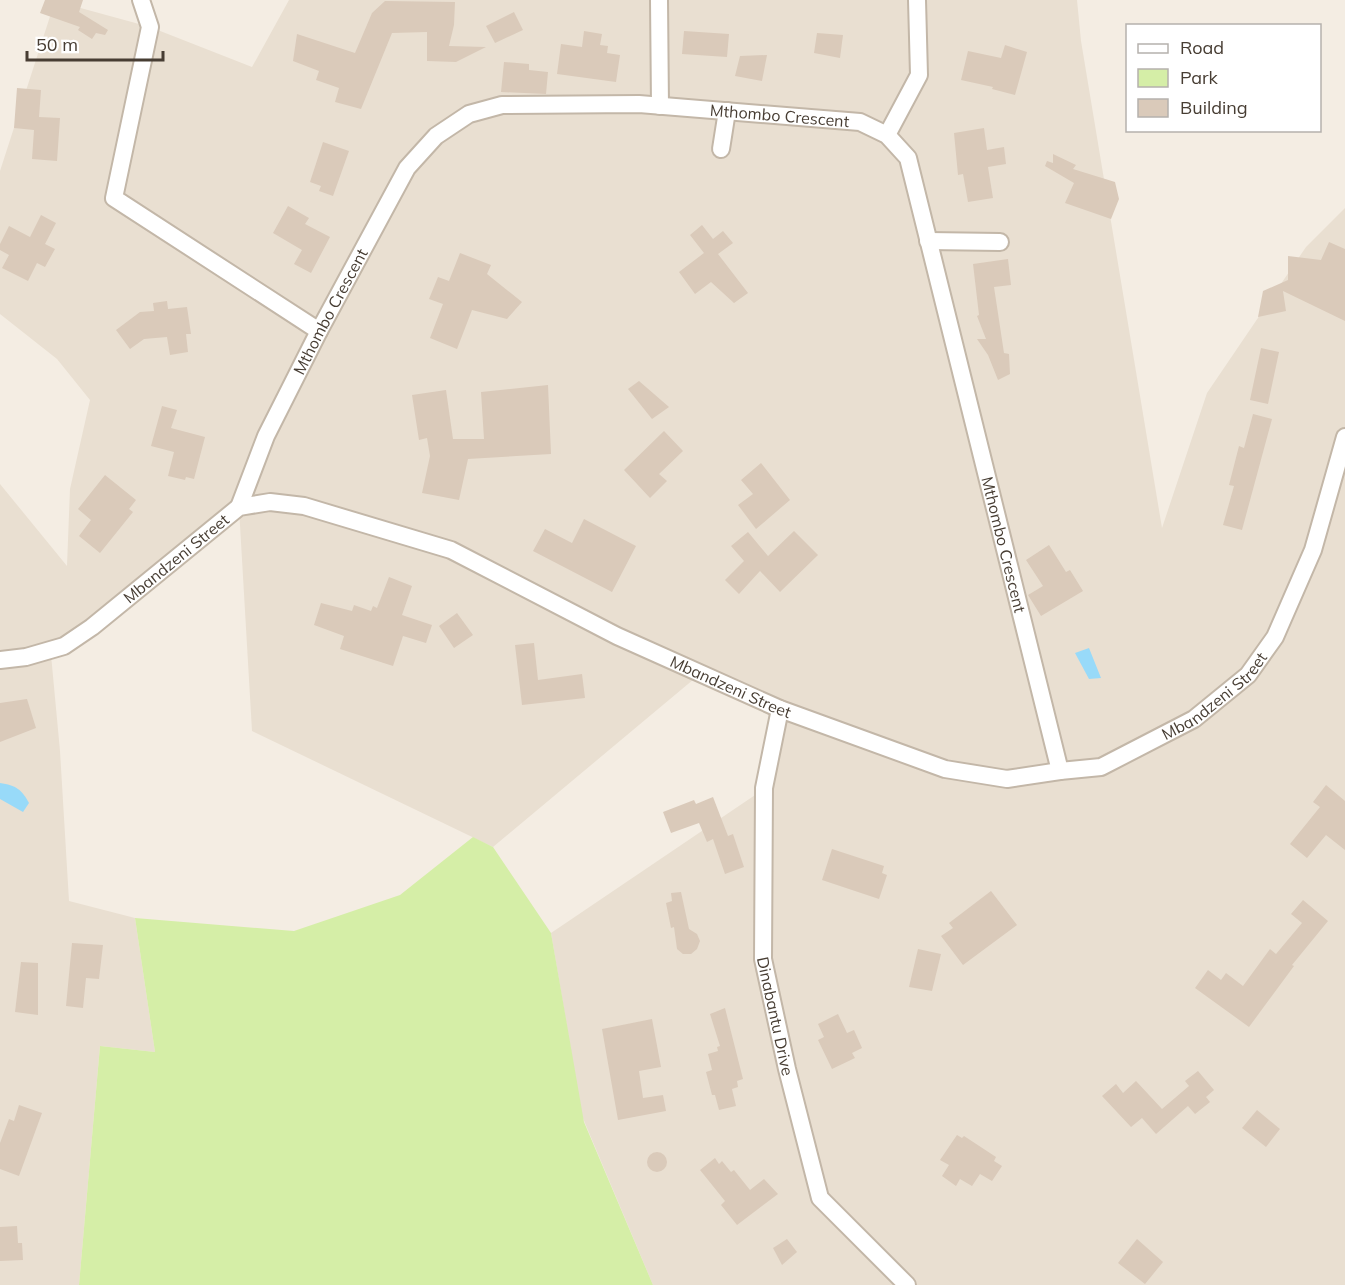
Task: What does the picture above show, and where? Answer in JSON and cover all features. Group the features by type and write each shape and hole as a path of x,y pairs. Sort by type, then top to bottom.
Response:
{"street":[{"path":"141,0 150,27 114,198 319,332"},
{"path":"659,0 660,106"},
{"path":"887,135 919,75 917,0"},
{"name":"Mthombo Crescent","path":"239,507 266,436 407,168 436,136 469,114 502,105 660,106 860,122 887,135 908,158 1060,771"},
{"path":"721,149 727,111"},
{"path":"928,241 1000,242"},
{"name":"Mbandzeni Street","path":"0,660 26,657 64,646 92,627 239,507 270,502 304,506 451,550 616,636 780,709 945,769 1007,779 1101,767 1194,719 1248,675 1275,637 1314,550 1345,437"},
{"name":"Dinabantu Drive","path":"780,709 764,788 763,959 787,1069 820,1198 907,1285"}],"shaded area":[{"path":"289,0 1077,0 1081,41 1162,528 1207,393 1306,247 1345,208 1345,1285 653,1285 582,1116 551,933 764,789 780,709 700,674 493,847 252,731 239,508 63,638 50,644 60,751 69,901 135,918 155,1052 100,1046 79,1285 0,1285 0,484 67,566 70,489 90,400 57,359 0,314 0,171 55,1 150,27 252,67"}],"green space":[{"path":"473,837 493,847 551,933 584,1122 653,1285 79,1285 100,1046 155,1052 135,918 294,931 400,895"}],"water":[{"path":"1089,648 1101,678 1089,679 1075,653"},
{"path":"0,783 18,789 24,795 29,803 23,812 0,799"}],"building":[{"path":"45,0 83,0 79,12 108,30 105,35 96,33 92,39 78,30 80,27 40,13"},
{"path":"385,1 455,2 454,25 449,46 486,47 456,62 427,61 427,32 392,33 361,109 335,102 339,88 316,80 319,71 293,61 297,34 355,53 372,13"},
{"path":"514,12 523,30 495,43 486,26"},
{"path":"584,31 602,34 600,45 608,46 607,53 620,55 616,82 557,74 561,44 582,47"},
{"path":"684,31 729,34 727,57 682,54"},
{"path":"817,33 843,35 840,58 814,53"},
{"path":"1005,45 1027,52 1015,95 992,89 993,87 961,80 968,51 1001,58"},
{"path":"767,55 762,81 735,76 740,56"},
{"path":"504,62 529,64 529,70 548,72 546,94 501,92"},
{"path":"17,88 41,90 39,117 60,118 57,161 32,159 34,130 14,128"},
{"path":"984,128 987,150 1004,147 1006,164 988,167 993,198 968,202 963,174 958,175 954,133"},
{"path":"323,142 349,151 333,196 319,191 321,186 310,182"},
{"path":"1053,154 1076,165 1073,169 1115,182 1119,199 1111,219 1065,203 1074,183 1045,166 1047,161 1053,163"},
{"path":"288,206 309,218 305,224 330,237 311,273 294,264 302,250 273,233"},
{"path":"41,215 56,223 45,244 55,249 45,267 37,263 28,281 2,268 9,255 0,250 0,244 9,226 30,237"},
{"path":"702,225 713,239 723,231 733,243 718,254 748,293 734,303 711,282 695,294 679,272 704,253 690,235"},
{"path":"1329,242 1345,249 1345,321 1283,291 1286,311 1258,317 1263,291 1288,280 1288,256 1321,260"},
{"path":"460,253 491,265 487,274 522,302 507,319 472,310 457,349 430,338 443,304 429,299 438,277 449,281"},
{"path":"1008,259 1011,285 994,287 1004,353 1009,354 1010,374 998,380 988,355 977,339 986,339 977,316 979,315 973,264"},
{"path":"167,301 168,309 187,307 191,334 186,334 188,352 170,355 167,337 144,339 130,349 116,330 140,312 154,311 153,303"},
{"path":"1261,348 1279,352 1268,404 1250,400"},
{"path":"639,381 669,407 652,419 628,389"},
{"path":"548,385 551,454 468,459 459,500 422,493 430,456 427,438 419,440 412,395 446,390 453,439 484,439 481,392"},
{"path":"162,406 177,410 171,428 205,437 194,479 186,477 185,480 168,476 174,452 151,446"},
{"path":"1253,414 1272,419 1242,530 1223,525 1234,486 1229,485 1239,446 1244,448"},
{"path":"664,431 683,451 659,474 667,481 650,498 624,470"},
{"path":"761,463 790,500 756,529 738,505 753,494 741,480"},
{"path":"105,475 136,500 129,509 133,512 100,553 79,536 91,520 78,509"},
{"path":"584,519 636,546 612,592 533,551 545,529 572,543"},
{"path":"794,531 818,555 780,592 760,571 739,594 725,580 744,561 731,546 748,532 768,556"},
{"path":"1049,545 1066,572 1070,570 1083,591 1041,616 1028,595 1043,586 1026,560"},
{"path":"389,577 412,586 402,615 432,625 426,643 403,636 393,666 340,649 344,636 314,625 321,603 352,611 354,605 371,611 373,606 377,608"},
{"path":"457,613 473,635 454,648 439,626"},
{"path":"534,643 538,680 582,674 585,698 522,705 515,645"},
{"path":"27,699 36,728 0,742 0,703"},
{"path":"1326,785 1345,801 1345,850 1326,835 1307,858 1290,844 1320,807 1313,802"},
{"path":"713,797 728,836 733,834 744,867 725,874 713,839 707,842 699,823 671,833 663,812 694,800 696,804"},
{"path":"832,849 884,866 882,873 887,875 879,899 822,880"},
{"path":"991,891 1017,925 963,965 941,936 953,928 949,923"},
{"path":"681,892 689,929 697,934 700,941 697,949 691,954 683,954 677,949 674,927 671,928 666,903 672,901 671,893"},
{"path":"1303,900 1328,921 1292,965 1294,966 1249,1027 1195,988 1208,970 1221,980 1226,973 1243,986 1270,949 1276,954 1302,923 1291,914"},
{"path":"72,943 103,945 99,979 86,978 83,1008 66,1006"},
{"path":"918,949 941,954 932,991 909,987"},
{"path":"21,962 38,963 38,1015 15,1012"},
{"path":"725,1008 743,1079 737,1081 738,1087 732,1089 736,1106 719,1110 706,1072 712,1070 708,1054 718,1051 717,1047 720,1046 710,1014"},
{"path":"838,1014 847,1033 854,1030 862,1048 852,1053 855,1058 832,1069 818,1040 824,1037 818,1024"},
{"path":"652,1019 661,1067 639,1071 643,1098 663,1095 666,1111 618,1120 602,1029"},
{"path":"1198,1071 1214,1090 1206,1097 1210,1102 1195,1114 1188,1106 1156,1134 1142,1118 1131,1127 1102,1096 1116,1084 1123,1093 1136,1081 1162,1109 1189,1086 1185,1081"},
{"path":"19,1105 42,1113 19,1176 0,1169 0,1143 9,1119 14,1121"},
{"path":"1257,1110 1280,1129 1266,1147 1242,1128"},
{"path":"957,1135 962,1138 964,1136 996,1157 994,1161 1002,1166 992,1181 980,1174 972,1186 960,1179 956,1186 942,1176 949,1165 940,1160"},
{"path":"657,1152 664,1155 667,1162 664,1169 657,1172 650,1169 647,1162 650,1155"},
{"path":"715,1158 719,1164 722,1161 731,1172 734,1170 750,1190 764,1179 778,1194 737,1225 721,1205 725,1201 700,1170"},
{"path":"17,1226 18,1243 22,1243 23,1260 0,1261 0,1227"},
{"path":"787,1239 797,1252 782,1265 773,1248"},
{"path":"1137,1239 1163,1262 1145,1284 1118,1263"}]}
